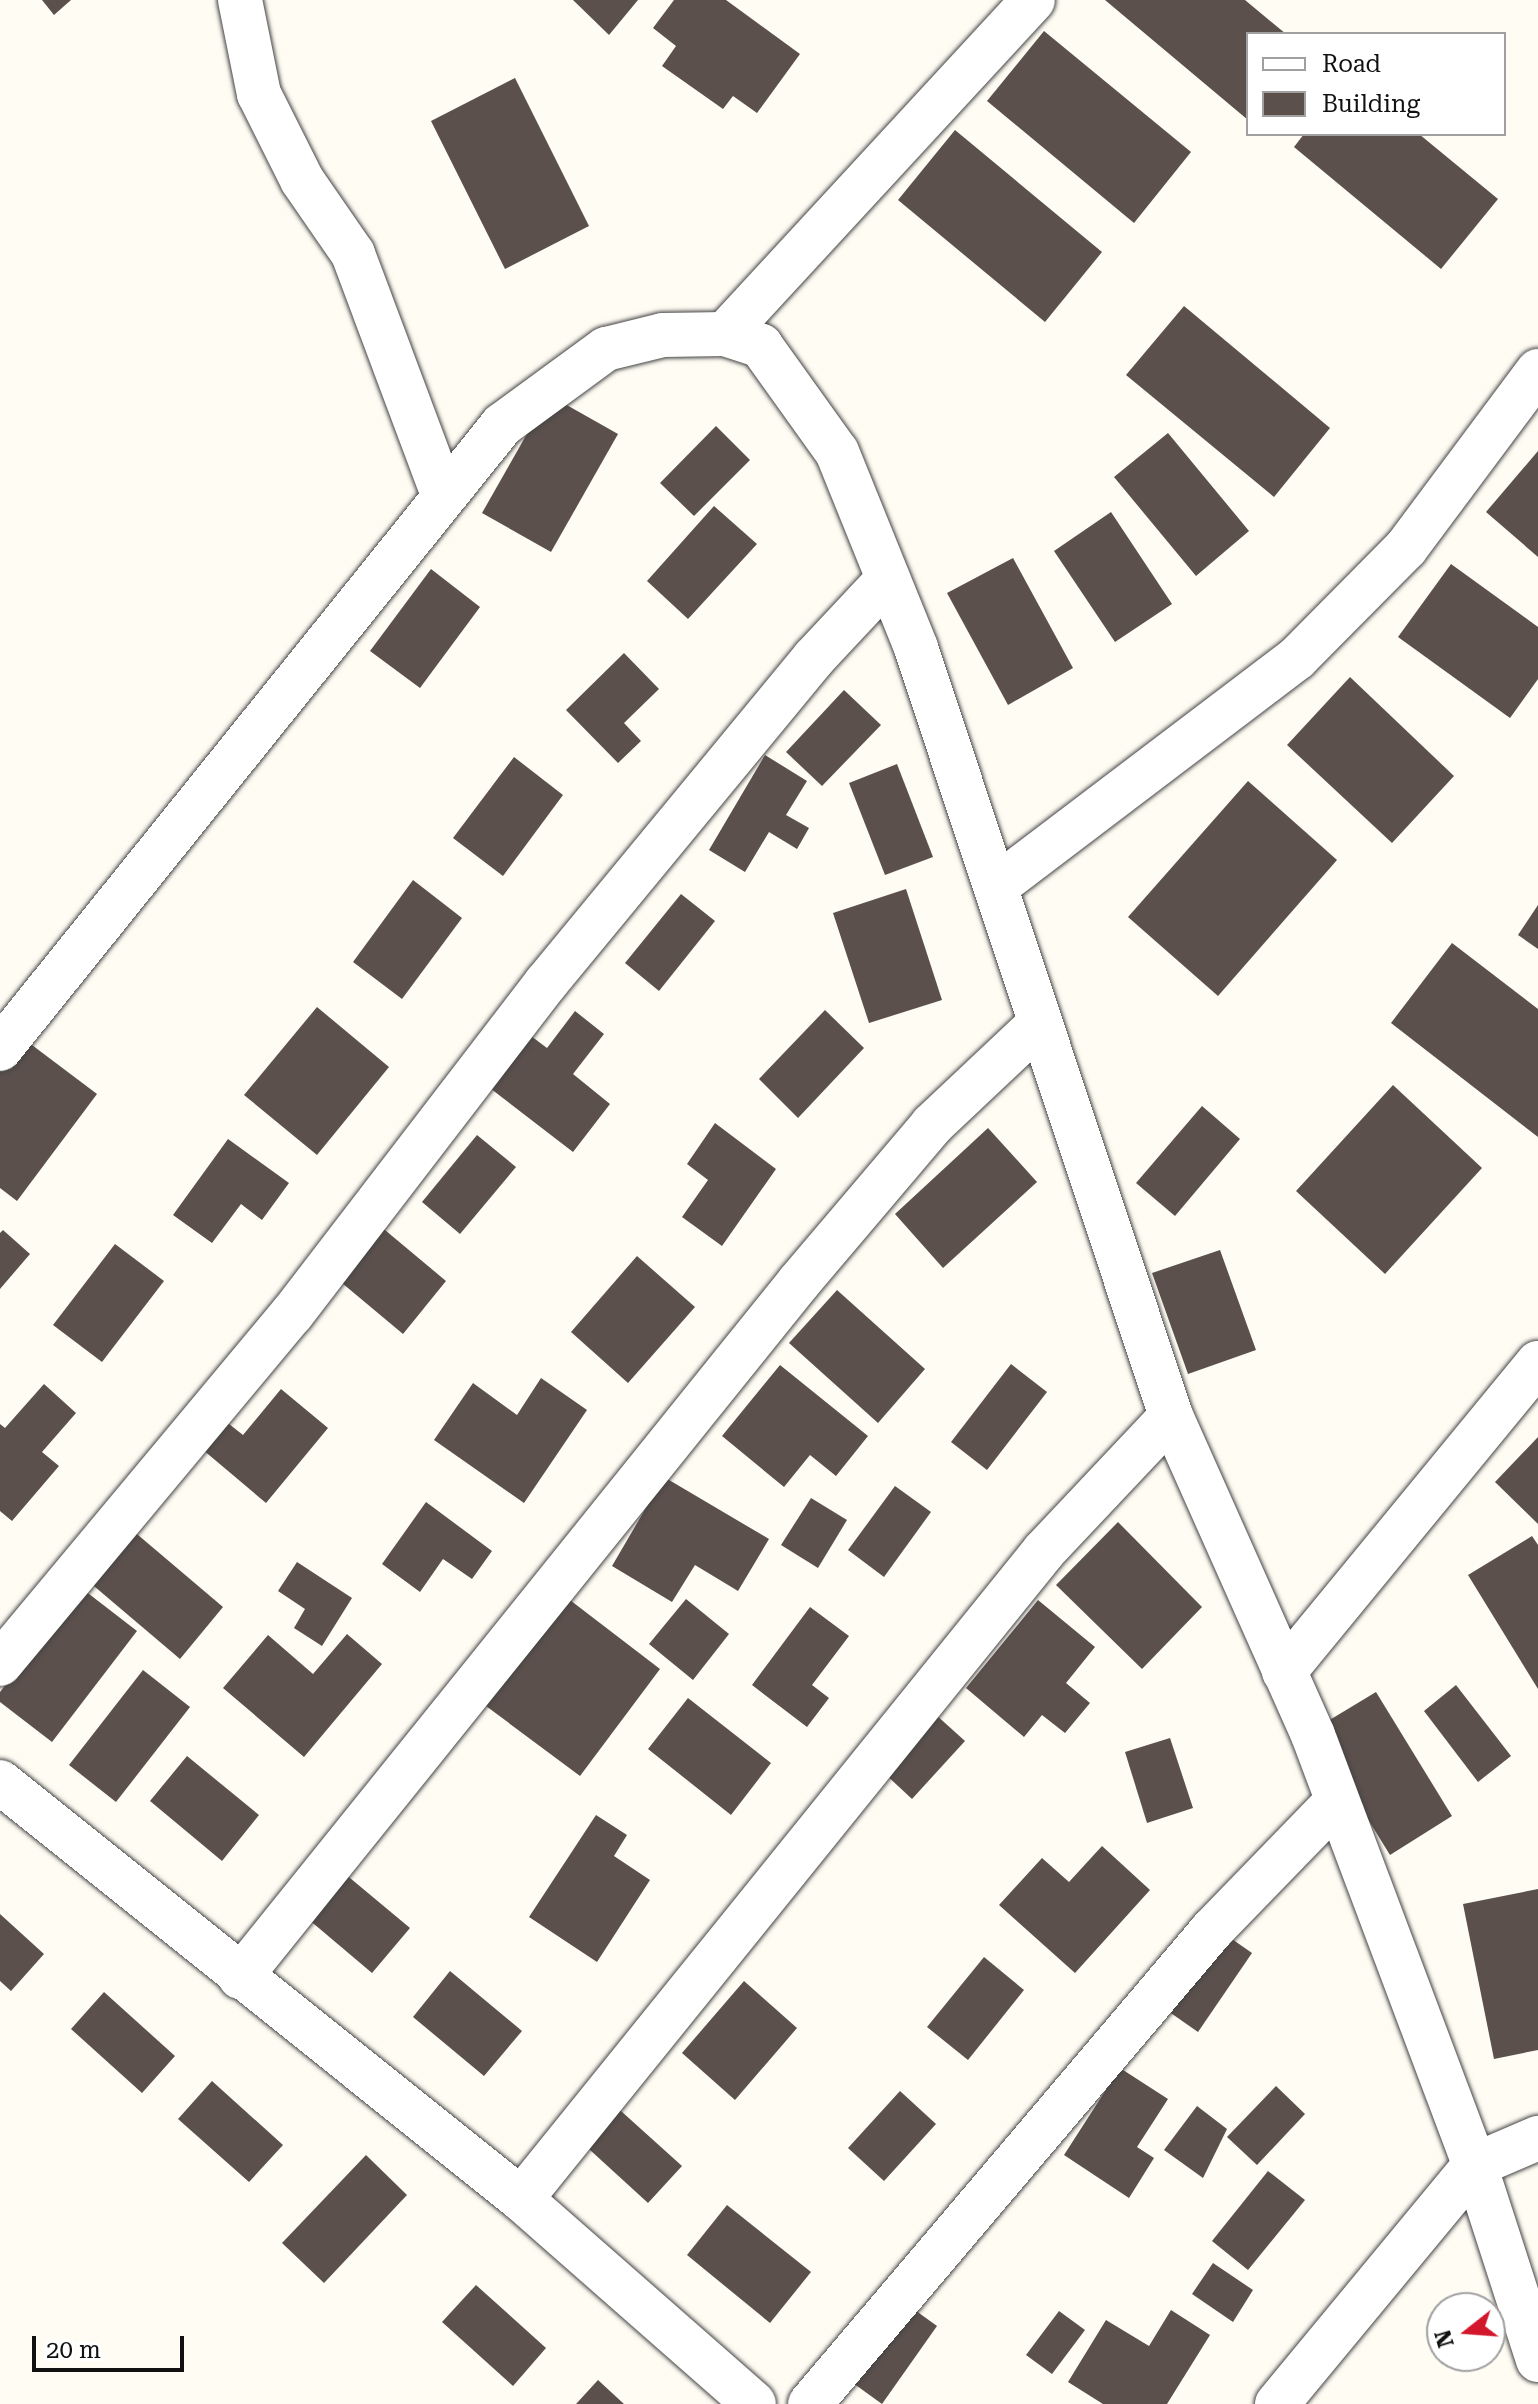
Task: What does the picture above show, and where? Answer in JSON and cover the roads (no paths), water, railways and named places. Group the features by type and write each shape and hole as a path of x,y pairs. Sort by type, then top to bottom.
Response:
{"street":[{"path":"240,0 259,94 302,180 353,254 443,495"},
{"path":"725,334 1033,0"},
{"path":"0,1049 502,425 606,349 663,335 725,334 761,346 799,390 837,452 888,579 998,885 1038,1025 1111,1222 1171,1416 1284,1672 1336,1802 1475,2165 1538,2360"},
{"path":"998,885 1297,658 1406,548 1538,371"},
{"path":"0,1664 292,1314 546,983 814,658 888,579"},
{"path":"240,1977 799,1282 932,1125 1038,1025"},
{"path":"1284,1672 1538,1363"},
{"path":"521,2199 1044,1551 1171,1416"},
{"path":"0,1782 521,2199 754,2404"},
{"path":"810,2404 1212,1930 1336,1802"},
{"path":"1277,2404 1475,2165 1538,2138"}]}
